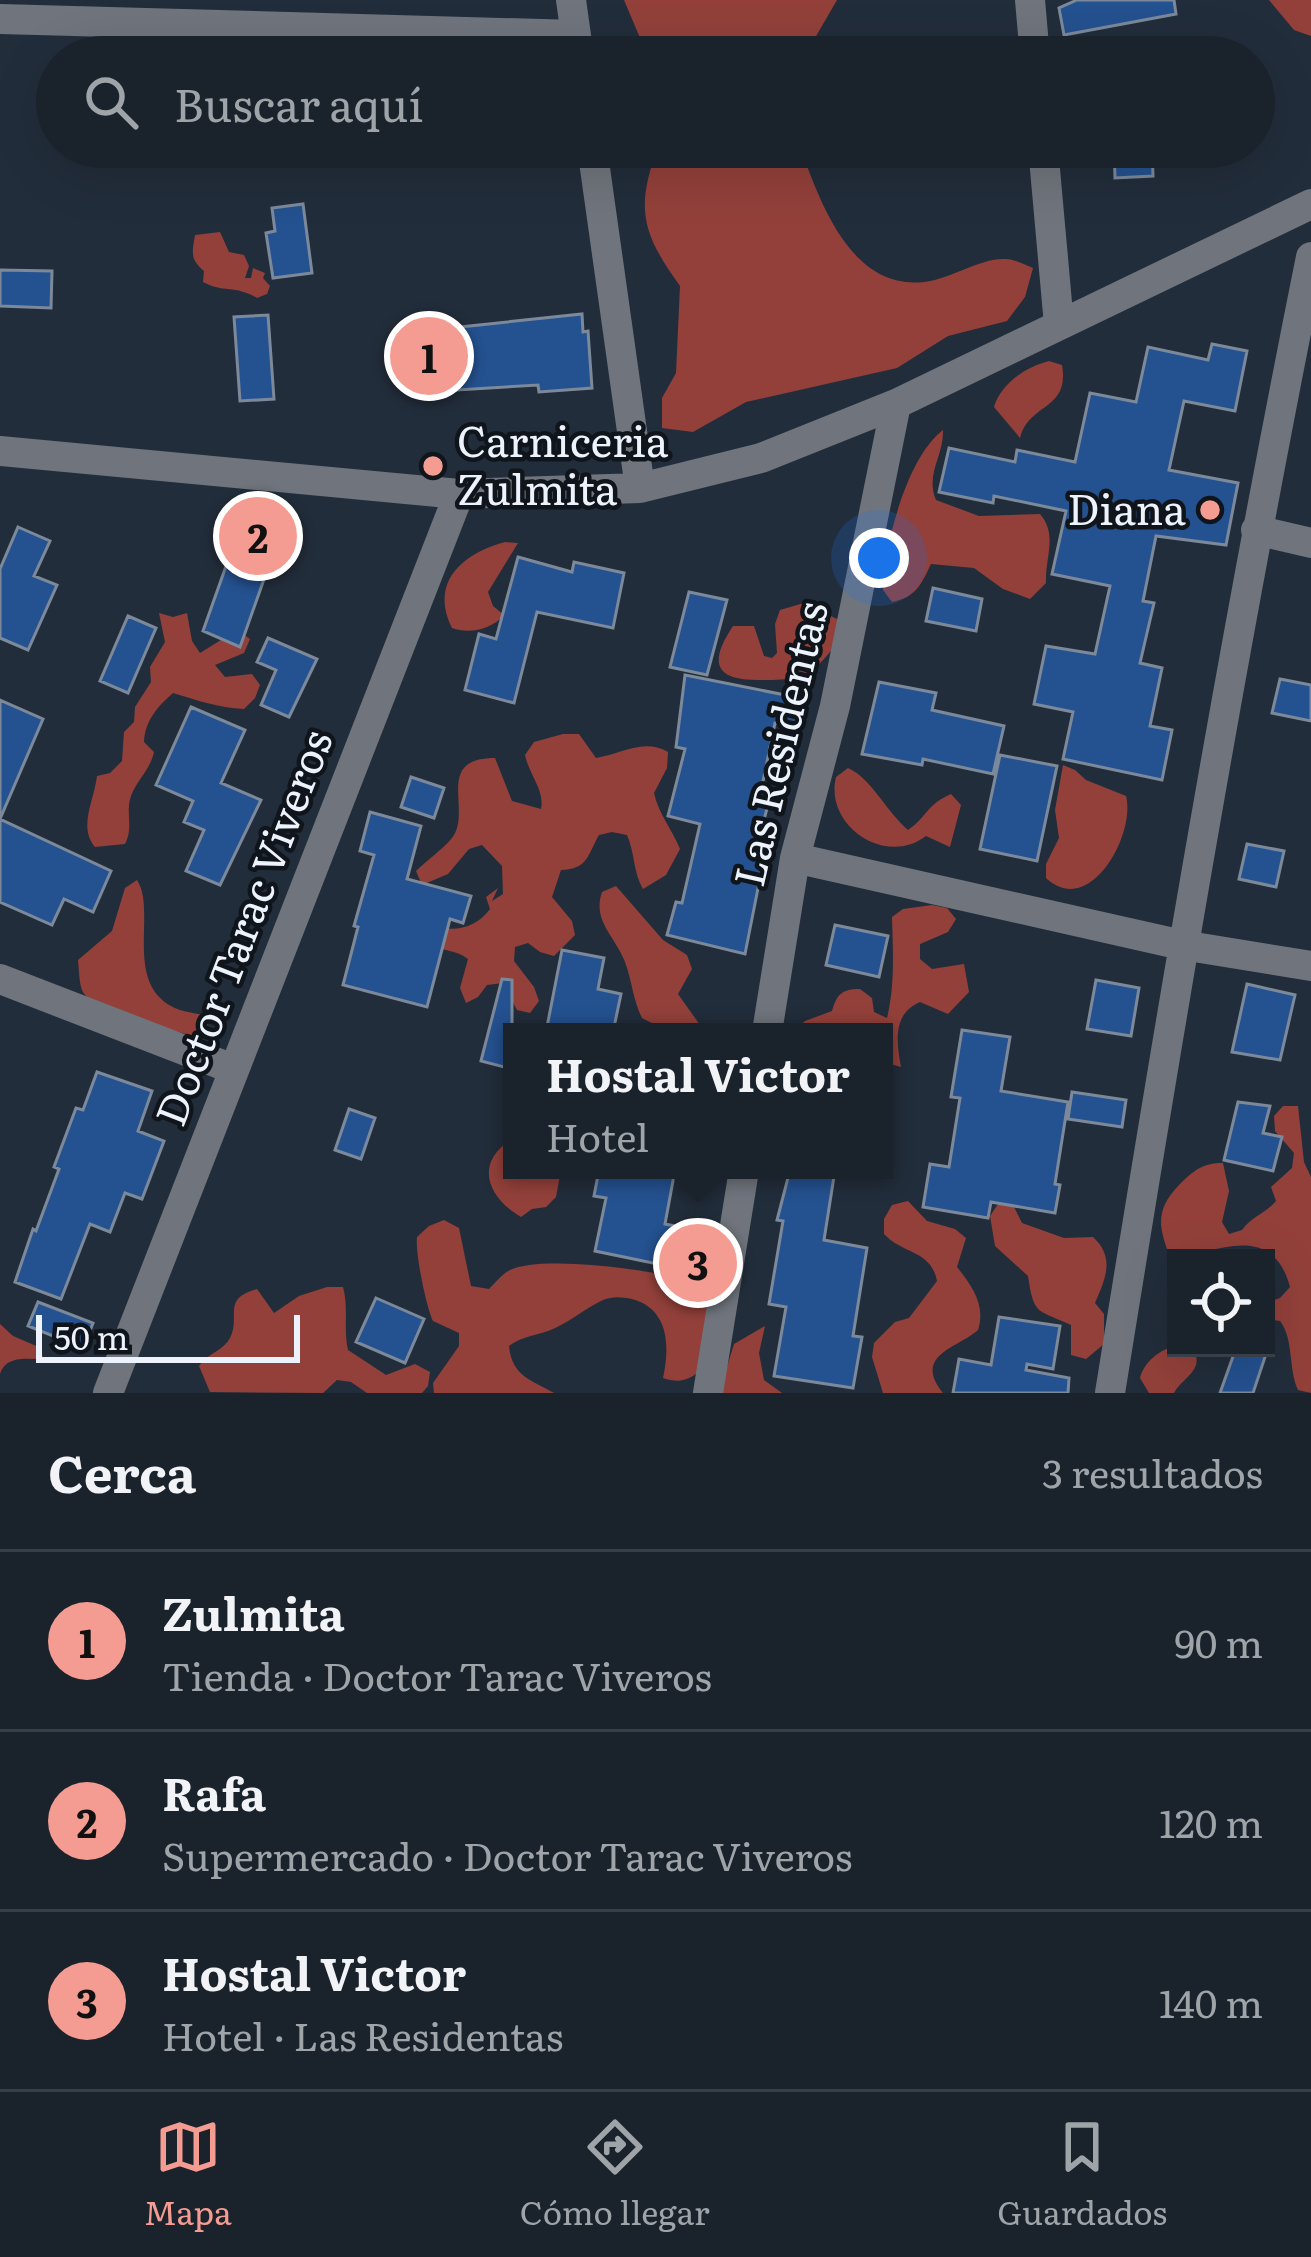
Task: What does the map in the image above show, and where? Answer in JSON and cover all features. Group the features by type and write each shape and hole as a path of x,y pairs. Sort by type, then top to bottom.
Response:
{"street":[{"path":"571,0 576,36"},
{"path":"1030,0 1033,36"},
{"path":"0,19 364,36"},
{"path":"595,168 640,488"},
{"path":"1045,168 1059,325"},
{"path":"0,451 459,494 640,488 761,458 896,404 1311,204"},
{"path":"1110,1393 1182,944 1256,530 1311,257"},
{"name":"Las Residentas","path":"768,1023 795,858 835,706 896,404"},
{"name":"Doctor Tarac Viveros","path":"108,1393 459,494"},
{"path":"1256,530 1311,543"},
{"path":"795,858 1182,944 1311,966"},
{"path":"0,979 233,1069"},
{"path":"708,1393 743,1179"}],"shaded area":[{"path":"624,0 837,0 816,36 639,36"},
{"path":"1269,0 1311,0 1311,36 1294,30"},
{"path":"808,168 842,238 876,272 898,281 924,282 1009,259 1033,268 1025,297 1007,321 948,336 897,368 746,402 693,432 662,428 662,398 676,373 680,286 657,251 646,220 651,169"},
{"path":"220,232 229,252 244,255 249,266 245,278 251,278 253,268 265,273 263,278 270,286 267,294 257,298 203,282 204,271 193,255 195,235"},
{"path":"1049,361 1062,365 1060,391 1031,418 1020,438 994,407 1015,377"},
{"path":"943,430 933,482 936,500 979,516 1040,514 1045,522 1050,538 1046,583 1030,599 1003,589 974,568 931,564 921,584 907,597 892,602 883,590 888,550 908,481"},
{"path":"505,542 518,543 488,592 493,606 504,615 480,629 452,628 445,597 454,572 476,554"},
{"path":"804,603 839,620 839,641 819,664 781,680 742,679 723,672 721,648 733,626 754,626 764,656 772,658 777,653 775,624 780,610"},
{"path":"159,613 173,617 187,613 192,641 200,653 237,630 250,639 244,653 215,665 225,677 252,674 260,685 244,709 173,693 167,698 147,727 144,742 154,752 131,796 125,844 95,847 87,822 97,776 110,773 122,761 124,732 134,722 135,707 151,682 150,667 165,642"},
{"path":"579,734 596,758 650,746 668,752 667,768 654,793 680,849 666,875 643,889 627,835 599,835 582,864 561,870 552,897 572,921 575,935 554,956 528,943 515,947 514,961 539,1001 530,1013 517,1010 503,983 487,985 466,1003 460,988 468,959 430,943 438,927 467,926 485,915 490,909 486,897 498,888 492,901 503,894 502,866 482,845 469,849 448,874 422,885 416,871 452,838 465,767 495,758 512,801 541,809 541,795 525,755 534,742"},
{"path":"1063,765 1126,796 1124,831 1117,849 1093,880 1078,888 1062,888 1046,878 1046,864 1059,838 1055,810"},
{"path":"848,768 864,779 908,830 951,794 961,805 950,847 926,836 893,847 862,837 839,811 835,795 836,777"},
{"path":"137,880 151,985 180,1010 208,1017 207,1034 193,1036 132,1019 100,1006 82,990 78,960 112,931 125,888"},
{"path":"616,886 663,940 687,955 692,969 678,994 699,1023 652,1023 642,1018 625,962 600,912 602,892"},
{"path":"932,905 947,908 956,919 948,932 920,944 920,959 932,969 964,964 969,992 948,1014 920,1002 905,1013 898,1038 901,1067 893,1065 893,1023 803,1023 832,1011 841,994 854,989 872,998 874,1012 887,1018 892,917 903,909"},
{"path":"1283,1106 1298,1106 1304,1162 1311,1177 1311,1393 1298,1390 1287,1336 1275,1320 1275,1300 1290,1287 1275,1259 1275,1249 1167,1249 1161,1228 1162,1211 1171,1194 1209,1164 1223,1163 1229,1191 1222,1222 1229,1234 1242,1230 1272,1205 1276,1201 1271,1187 1292,1168 1294,1153 1275,1131 1274,1116"},
{"path":"503,1146 503,1179 559,1179 556,1197 546,1207 521,1217 500,1200 489,1169"},
{"path":"1009,1197 1022,1223 1064,1238 1093,1237 1104,1252 1105,1276 1095,1303 1104,1314 1104,1344 1086,1359 1071,1355 1071,1325 1039,1310 1028,1276 995,1246 990,1216"},
{"path":"908,1201 927,1221 955,1229 966,1238 957,1267 979,1304 978,1330 935,1361 935,1380 943,1393 883,1393 872,1357 874,1343 895,1322 909,1318 937,1281 923,1258 884,1234 884,1219 892,1205"},
{"path":"444,1220 459,1228 471,1286 489,1289 510,1270 545,1264 622,1268 691,1283 705,1298 709,1315 700,1371 683,1380 663,1378 666,1342 660,1320 644,1304 614,1297 509,1346 519,1371 554,1393 434,1393 433,1383 459,1346 459,1333 433,1321 417,1237"},
{"path":"343,1287 348,1350 386,1375 415,1364 430,1372 422,1393 367,1393 351,1382 337,1380 323,1393 210,1392 199,1366 230,1338 239,1298 257,1289 274,1313 299,1296"},
{"path":"0,1324 13,1336 41,1348 43,1359 12,1361 0,1374"},
{"path":"765,1326 759,1353 764,1380 782,1393 719,1393 734,1344"},
{"path":"1167,1350 1167,1357 1196,1357 1194,1369 1174,1393 1149,1393 1140,1378"}],"building":[{"path":"1077,0 1174,0 1176,14 1064,35 1059,8"},
{"path":"1115,168 1153,168 1153,176 1115,178"},
{"path":"303,204 312,273 273,278 266,233 275,231 272,208"},
{"path":"0,270 52,271 51,308 0,306"},
{"path":"582,314 583,332 588,331 592,388 539,392 538,385 408,393 406,320 449,319 450,328"},
{"path":"268,315 274,399 240,401 234,317"},
{"path":"1212,344 1247,351 1235,411 1184,401 1169,470 1238,483 1226,545 1156,536 1143,601 1154,603 1140,663 1162,668 1150,726 1172,730 1162,780 1063,759 1073,712 1034,704 1046,646 1095,654 1110,586 1052,574 1066,511 994,496 993,503 939,492 949,448 1015,462 1017,450 1075,462 1090,393 1136,402 1148,347 1208,360"},
{"path":"241,524 279,537 240,647 203,631"},
{"path":"18,527 50,541 34,576 57,585 28,650 0,638 0,569"},
{"path":"518,557 572,572 574,562 624,573 613,628 537,612 514,703 465,690 479,634 496,639"},
{"path":"933,588 982,599 976,631 926,621"},
{"path":"689,592 727,600 707,675 670,667"},
{"path":"128,616 156,628 128,693 100,681"},
{"path":"268,638 317,659 289,717 261,705 276,670 257,662"},
{"path":"685,675 800,698 794,727 775,723 761,791 771,794 754,856 764,858 745,954 667,935 676,902 682,903 700,824 668,816 685,749 676,747"},
{"path":"1280,679 1311,685 1311,721 1272,713"},
{"path":"879,682 936,693 932,710 1004,726 993,774 923,759 922,765 862,754"},
{"path":"0,700 43,719 0,819"},
{"path":"191,707 245,730 221,783 261,800 220,885 186,871 204,830 184,822 193,801 156,785"},
{"path":"1000,755 1057,766 1037,861 980,849"},
{"path":"411,777 444,788 434,818 401,807"},
{"path":"370,812 421,826 407,879 471,896 463,923 450,919 427,1007 343,985 374,855 360,851"},
{"path":"0,819 111,871 93,912 64,899 52,925 0,902"},
{"path":"1247,844 1284,851 1276,887 1239,879"},
{"path":"835,925 888,936 879,977 826,965"},
{"path":"562,950 604,958 598,989 621,994 615,1023 548,1023"},
{"path":"502,979 512,980 512,1023 503,1023 503,1067 481,1061"},
{"path":"1096,980 1139,988 1131,1036 1087,1029"},
{"path":"1247,984 1295,995 1280,1060 1232,1052"},
{"path":"962,1030 1010,1037 1001,1091 1068,1102 1055,1213 991,1202 988,1218 923,1207 930,1164 949,1167 960,1098 951,1097"},
{"path":"97,1072 152,1091 138,1131 164,1141 142,1199 125,1193 110,1232 90,1224 61,1299 15,1282 59,1169 54,1167 76,1108 83,1110"},
{"path":"1072,1092 1126,1100 1122,1127 1068,1119"},
{"path":"1238,1102 1270,1106 1263,1133 1282,1137 1273,1171 1224,1160"},
{"path":"349,1109 375,1118 361,1159 335,1150"},
{"path":"597,1179 673,1179 665,1224 685,1228 677,1268 595,1251 606,1198 594,1196"},
{"path":"788,1179 834,1179 824,1240 867,1248 853,1336 862,1337 853,1388 774,1376 786,1307 769,1304 783,1221 777,1220"},
{"path":"376,1298 424,1319 405,1363 356,1342"},
{"path":"38,1302 93,1323 83,1348 28,1326"},
{"path":"999,1317 1060,1326 1053,1369 1027,1364 1026,1370 1069,1378 1068,1393 953,1393 959,1359 991,1365"},
{"path":"1233,1357 1265,1357 1253,1393 1220,1393"}],"place":[{"name":"Zulmita","path":"429,356"},
{"name":"Carniceria Zulmita","path":"433,466"},
{"name":"Diana","path":"1210,510"},
{"name":"Rafa","path":"258,536"},
{"name":"Hostal Victor","path":"698,1263"}]}
